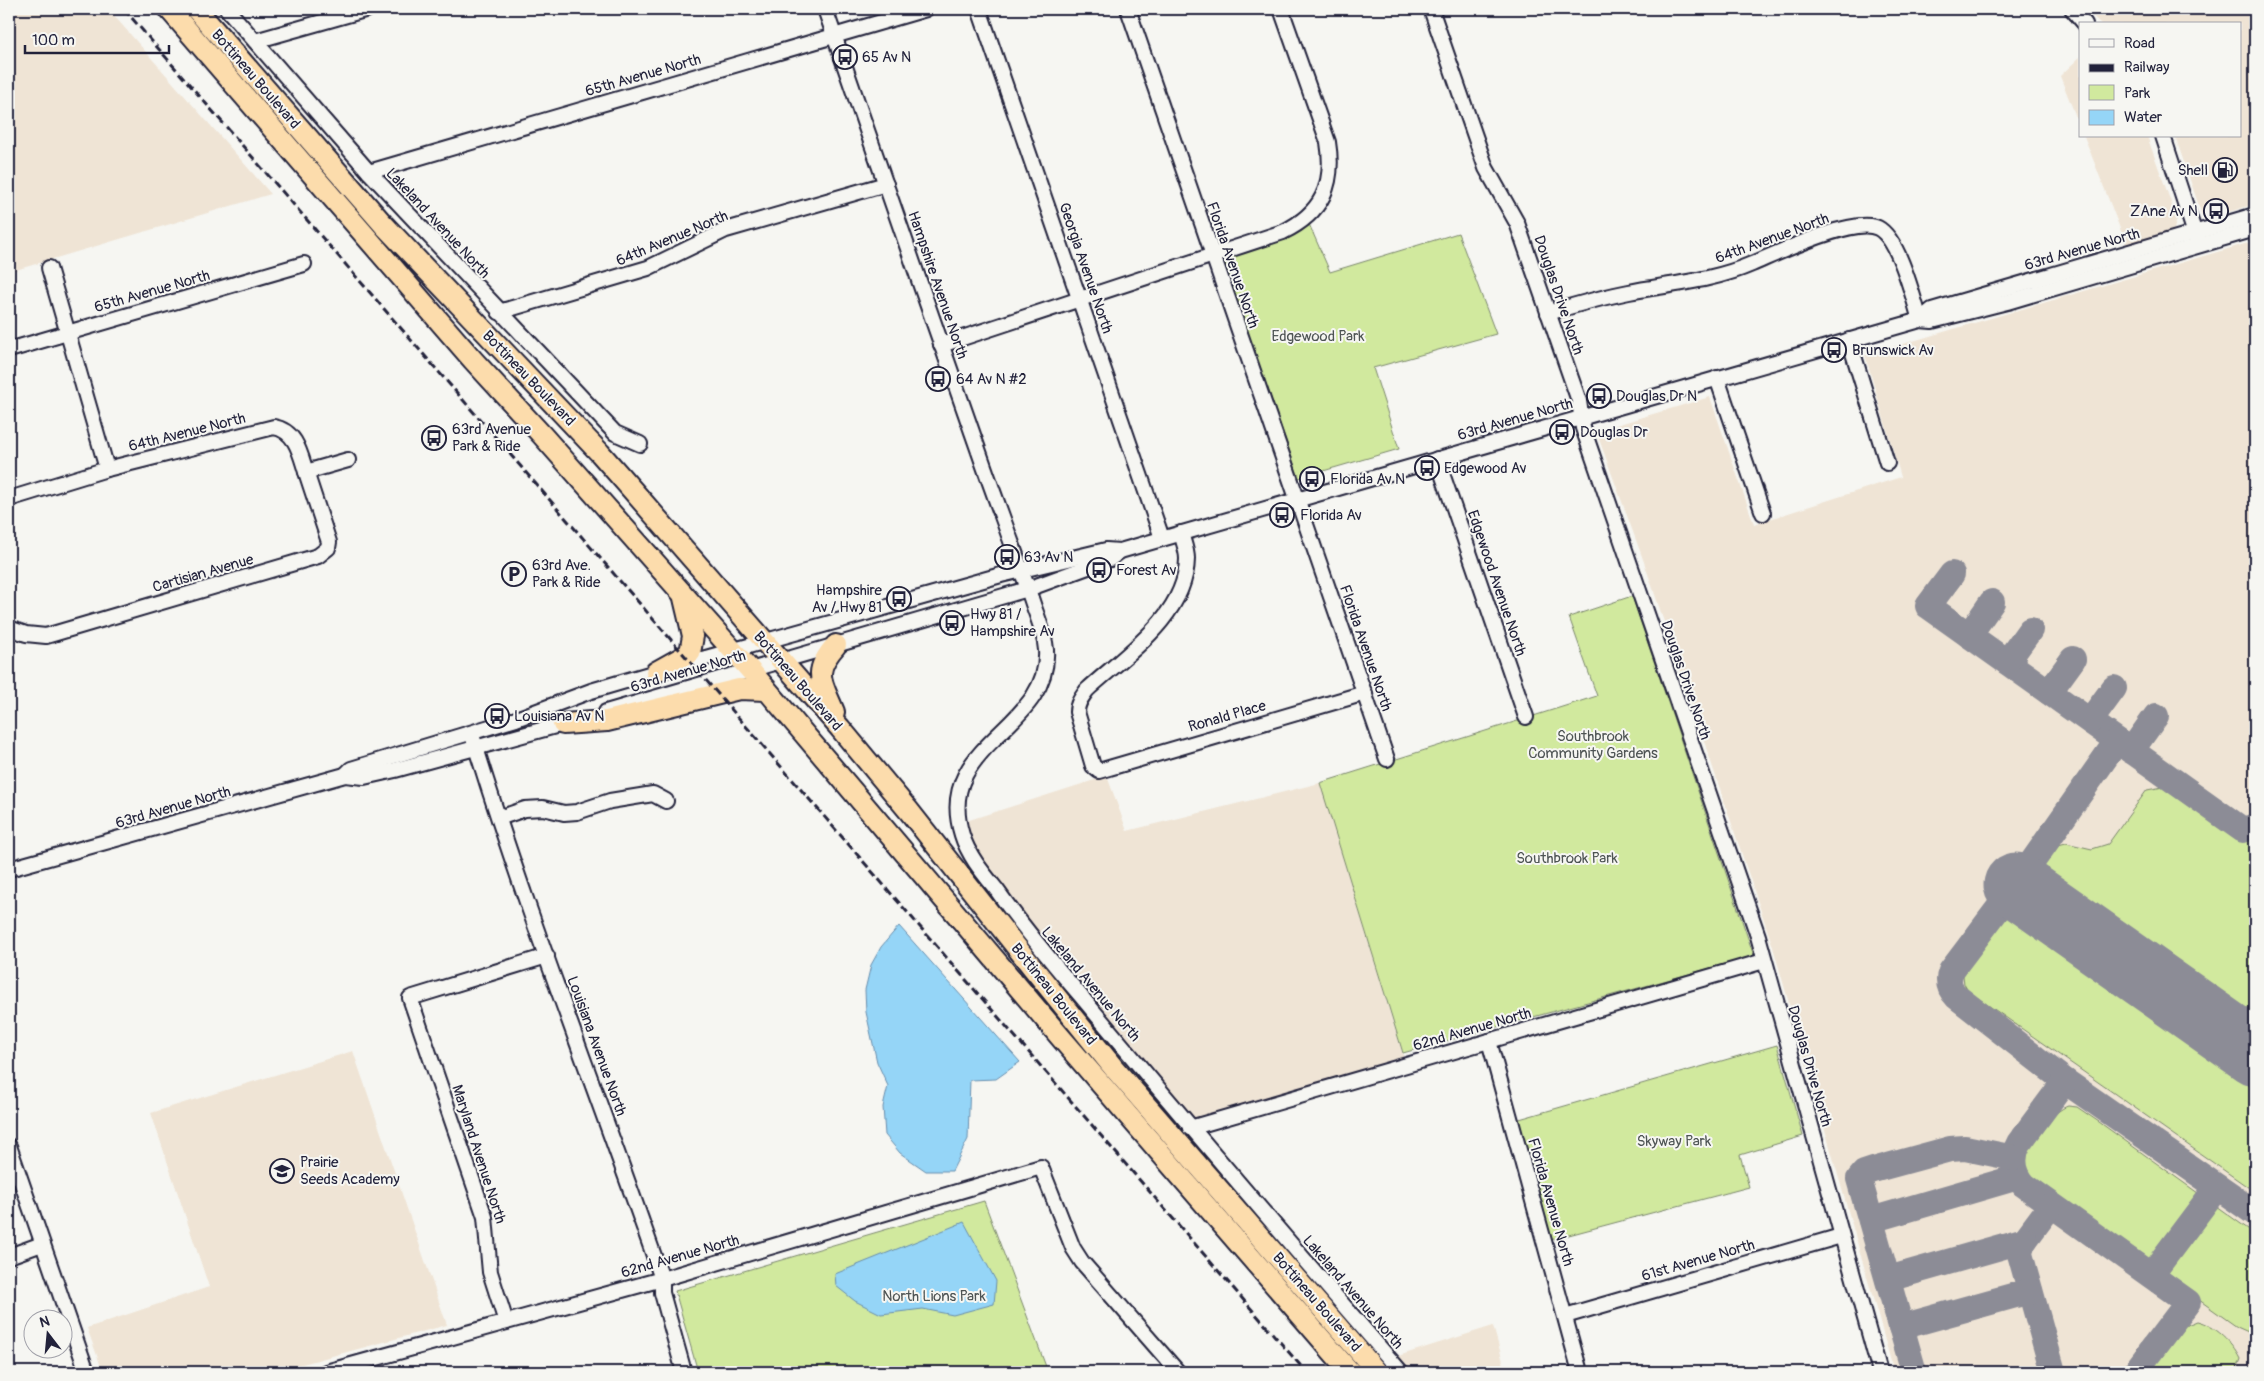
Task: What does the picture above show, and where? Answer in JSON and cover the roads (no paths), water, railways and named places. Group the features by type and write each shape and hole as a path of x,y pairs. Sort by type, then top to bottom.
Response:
{"highway":[{"name":"Bottineau Boulevard","path":"169,9 473,360 751,671 1056,1032 1350,1372"},
{"name":"Bottineau Boulevard","path":"196,9 390,231 600,453 780,662 840,728 1114,1067 1377,1372"},
{"path":"656,672 690,653 693,636 684,596"},
{"path":"836,646 825,657 821,676 824,690 840,728"},
{"path":"563,724 607,721 739,689 766,690"}],"street":[{"name":"Lakeland Avenue North","path":"227,9 369,172 499,312 615,433 640,444"},
{"path":"255,41 368,9"},
{"name":"Hampshire Avenue North","path":"825,9 941,345 1022,571"},
{"name":"65th Avenue North","path":"369,172 926,9"},
{"name":"Georgia Avenue North","path":"979,9 1162,538"},
{"name":"Florida Avenue North","path":"1128,9 1387,759"},
{"path":"941,345 1283,232 1310,216 1320,203 1326,189 1330,157 1328,142 1281,9"},
{"name":"Douglas Drive North","path":"1431,9 1486,168 1517,223 1580,401 1580,417 1666,673 1758,936 1840,1236 1880,1372"},
{"path":"2072,9 2083,22"},
{"path":"2164,138 2197,239"},
{"name":"64th Avenue North","path":"499,312 648,268 726,230 886,184"},
{"name":"63rd Avenue North","path":"345,775 351,769 516,719 591,691 763,641 1001,574 1022,571 1106,550 1120,551 1920,320 1932,321 1998,304 2197,239 2255,215"},
{"name":"64th Avenue North","path":"1548,313 1604,297 1706,279 1739,270 1825,235 1849,227 1869,225 1877,227 1889,237 1900,260 1920,320"},
{"name":"63rd Avenue North","path":"2197,239 2255,230"},
{"name":"65th Avenue North","path":"9,350 304,264"},
{"path":"49,268 107,469"},
{"path":"1849,340 1886,463"},
{"path":"1717,378 1763,513"},
{"name":"64th Avenue North","path":"9,499 107,469 274,427 284,429 296,442 306,472"},
{"name":"Edgewood Avenue North","path":"1437,459 1526,717"},
{"path":"306,472 348,460"},
{"name":"Cartisian Avenue","path":"9,628 26,634 46,636 318,556 328,548 329,542 306,472"},
{"name":"Ronald Place","path":"1181,533 1187,558 1185,571 1176,598 1166,615 1152,631 1087,690 1077,707 1093,766 1098,771 1364,693"},
{"name":"63rd Avenue North","path":"9,869 345,775 364,776 563,724 751,671 1028,589 1110,559 1120,551"},
{"name":"Lakeland Avenue North","path":"1022,571 1046,646 1044,676 1025,708 988,744 969,767 961,783 958,797 962,835 975,861 1031,938 1190,1128 1401,1372"},
{"name":"Louisiana Avenue North","path":"471,732 547,956 662,1279 662,1293 684,1372"},
{"path":"500,818 525,809 543,808 564,812 577,812 610,801 653,794 666,801"},
{"name":"Maryland Avenue North","path":"506,1322 490,1272 485,1217 410,998 547,956"},
{"name":"62nd Avenue North","path":"1190,1128 1764,961"},
{"name":"Florida Avenue North","path":"1489,1041 1580,1372"},
{"path":"9,1146 87,1372"},
{"name":"62nd Avenue North","path":"326,1372 662,1279 1041,1167 1073,1248 1082,1262 1178,1372"},
{"name":"61st Avenue North","path":"1565,1316 1840,1236"},
{"path":"9,1256 42,1244"}],"water":[{"path":"899,926 1020,1062 996,1079 970,1080 968,1139 952,1171 926,1171 900,1153 885,1135 883,1107 888,1086 877,1062 866,1012 865,990 871,965 881,947"},
{"path":"964,1222 996,1281 994,1304 953,1315 923,1309 881,1314 855,1301 836,1286 835,1274"}],"railway":[{"path":"124,9 1306,1372"}],"place":[{"name":"65 Av N","path":"845,57"},
{"name":"Shell","path":"2225,170"},
{"name":"ZAne Av N","path":"2216,211"},
{"name":"Brunswick Av","path":"1834,350"},
{"name":"64 Av N #2","path":"938,379"},
{"name":"Douglas Dr N","path":"1599,396"},
{"name":"Douglas Dr","path":"1562,432"},
{"name":"63rd Avenue Park & Ride","path":"434,438"},
{"name":"Edgewood Av","path":"1427,468"},
{"name":"Florida Av N","path":"1312,479"},
{"name":"Florida Av","path":"1282,515"},
{"name":"63 Av N","path":"1007,557"},
{"name":"Forest Av","path":"1099,570"},
{"name":"63rd Ave. Park & Ride","path":"514,574"},
{"name":"Hampshire Av / Hwy 81","path":"899,599"},
{"name":"Hwy 81 / Hampshire Av","path":"952,623"},
{"name":"Louisiana Av N","path":"497,716"},
{"name":"Prairie Seeds Academy","path":"282,1171"}],"park label":[{"name":"Edgewood Park","path":"1318,336"},
{"name":"Southbrook Community Gardens","path":"1593,744"},
{"name":"Southbrook Park","path":"1567,858"},
{"name":"Skyway Park","path":"1674,1141"},
{"name":"North Lions Park","path":"934,1296"}]}
